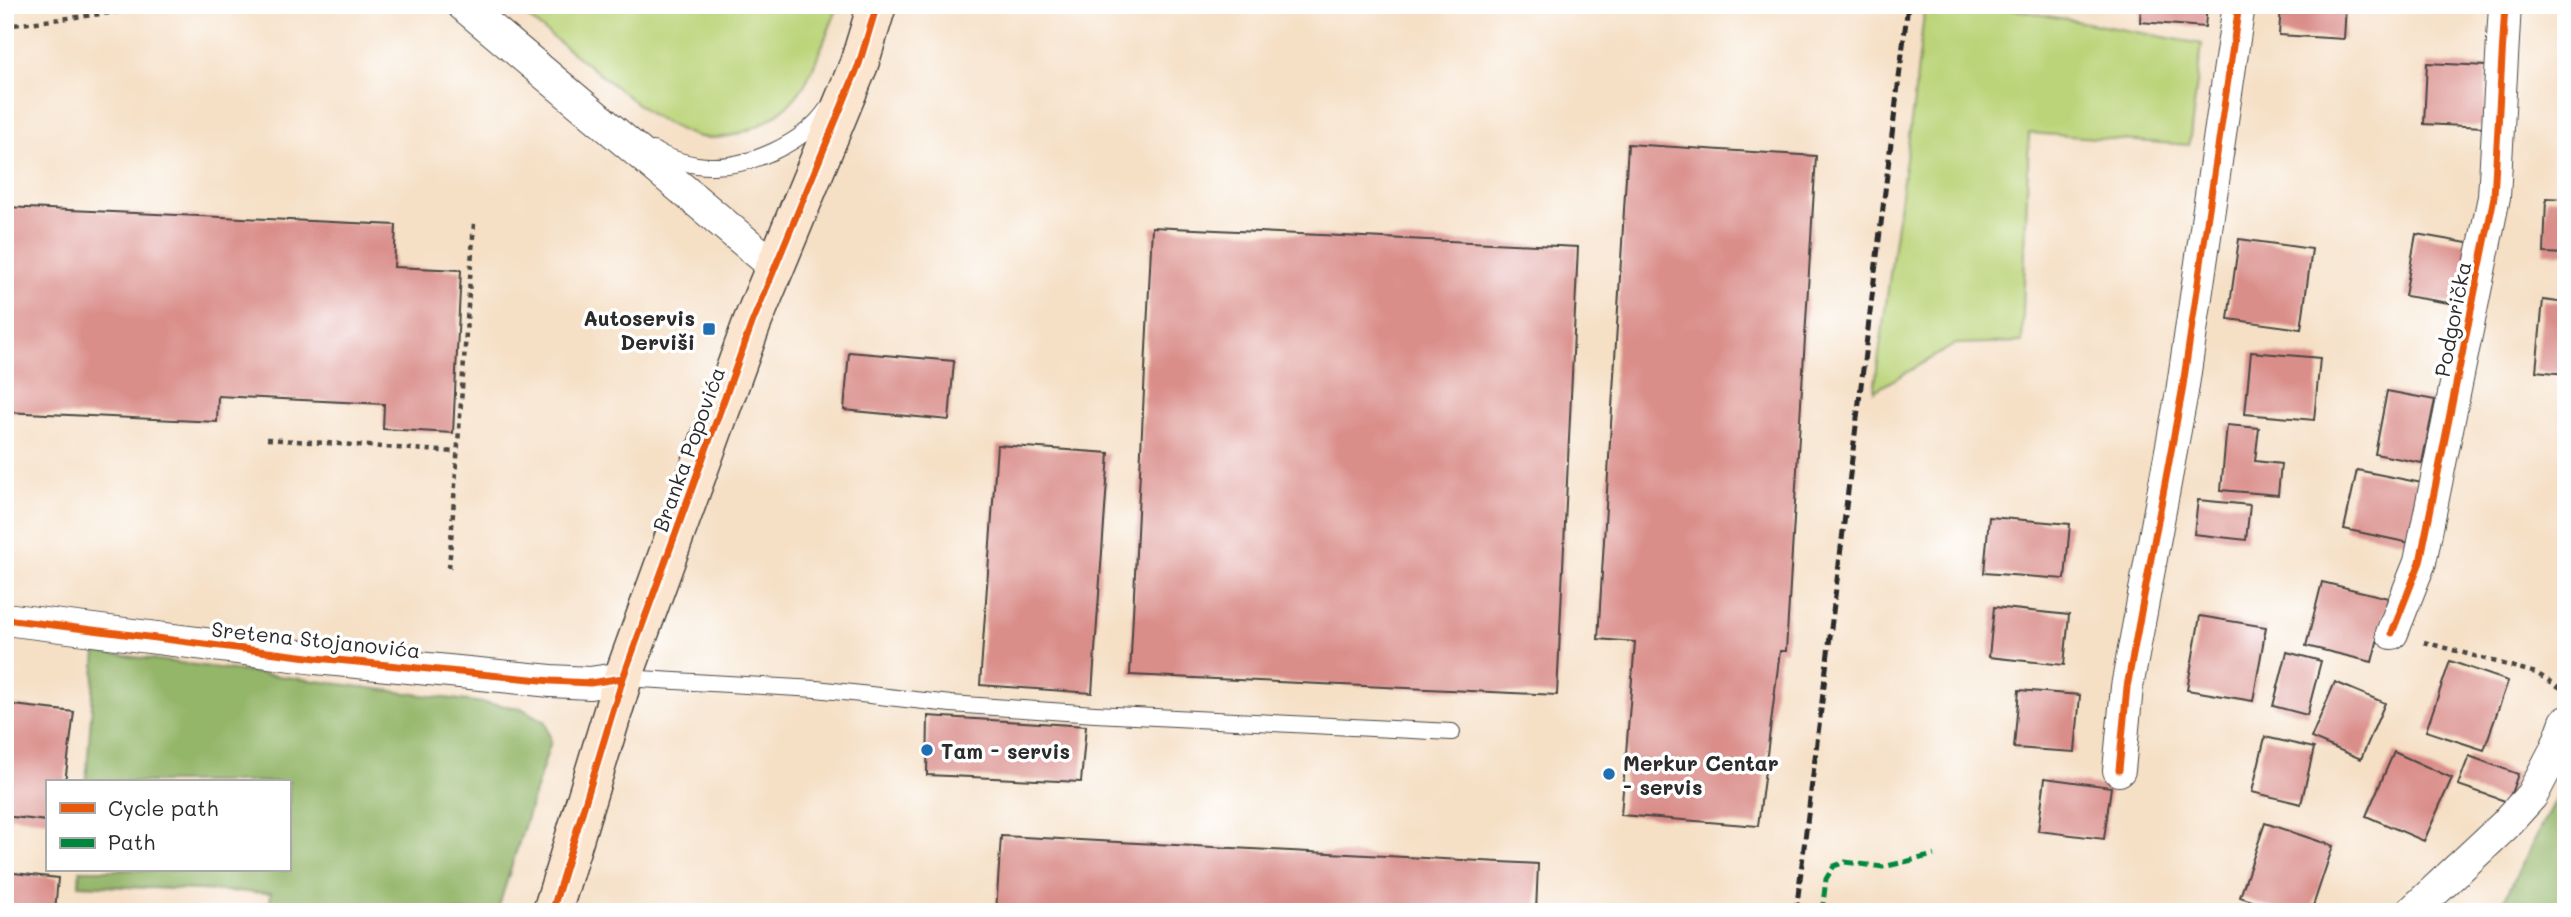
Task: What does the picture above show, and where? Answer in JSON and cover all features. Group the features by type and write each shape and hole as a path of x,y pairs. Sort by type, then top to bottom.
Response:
{"main road":[{"name":"Branka Popovića","path":"552,912 623,678 774,266 859,64 877,5"}],"street":[{"path":"463,5 774,266"},
{"path":"2119,770 2127,687 2182,393 2239,5"},
{"name":"Podgorička","path":"2392,633 2420,562 2494,197 2504,5"},
{"name":"Sretena Stojanovića","path":"5,620 316,658 551,681 590,683 623,678"},
{"path":"2412,912 2504,826 2532,795 2556,749 2566,722"}],"lane":[{"path":"614,130 674,160 710,166 758,158 795,141 822,117 859,64"},
{"path":"623,678 816,689 951,704 1095,714 1452,732"}],"path":[{"path":"5,26 172,5"},
{"path":"449,568 474,223"},
{"path":"267,439 456,453"},
{"path":"2392,633 2536,674 2558,685 2566,694"}],"green space":[{"path":"512,5 839,5 807,80 790,103 779,113 752,128 738,134 709,138 686,133 650,114"},
{"path":"1925,5 1989,5 2202,44 2189,145 2029,133 2022,342 1956,344 1874,391 1914,100"},
{"path":"96,652 521,708 545,722 551,741 497,912 269,912 271,893 79,885 80,872 290,872 290,780 86,780"},
{"path":"2559,791 2566,793 2566,885 2554,912 2498,912"}],"building":[{"path":"2141,5 2207,5 2205,27 2140,22"},
{"path":"2281,5 2346,5 2344,39 2279,35"},
{"path":"2563,29 2566,29 2566,92 2563,92"},
{"path":"2427,63 2487,66 2484,127 2424,124"},
{"path":"1628,144 1816,156 1786,651 1780,651 1758,826 1621,815 1635,642 1598,639"},
{"path":"2546,198 2566,199 2566,254 2544,253"},
{"path":"5,207 396,225 394,267 461,270 453,433 383,429 384,404 218,396 217,422 5,412"},
{"path":"1152,227 1578,247 1557,695 1130,675"},
{"path":"2416,234 2473,244 2462,305 2405,296"},
{"path":"2239,239 2312,249 2301,329 2228,319"},
{"path":"2543,300 2566,303 2566,374 2536,371"},
{"path":"849,352 954,361 949,420 844,410"},
{"path":"2251,352 2320,358 2314,420 2245,414"},
{"path":"2387,391 2435,400 2422,463 2375,454"},
{"path":"2227,425 2259,428 2255,461 2281,464 2278,495 2221,490"},
{"path":"997,445 1109,453 1092,693 980,685"},
{"path":"2357,470 2422,483 2410,543 2344,529"},
{"path":"2198,500 2250,505 2246,540 2194,534"},
{"path":"1989,517 2070,524 2065,579 1984,573"},
{"path":"2322,582 2388,598 2372,662 2306,646"},
{"path":"1994,607 2069,615 2064,665 1989,657"},
{"path":"2200,616 2266,627 2253,701 2187,690"},
{"path":"2287,652 2321,661 2307,715 2273,706"},
{"path":"2450,661 2508,681 2484,750 2426,731"},
{"path":"2335,682 2385,703 2361,759 2311,738"},
{"path":"2019,690 2080,695 2075,752 2014,748"},
{"path":"5,704 74,712 65,780 46,780 46,821 5,816"},
{"path":"928,716 1086,726 1081,782 927,775"},
{"path":"2265,737 2314,748 2301,804 2252,792"},
{"path":"2394,752 2452,778 2424,841 2366,816"},
{"path":"2469,756 2518,774 2508,802 2458,785"},
{"path":"2045,778 2111,787 2104,839 2038,831"},
{"path":"2265,823 2333,846 2311,912 2284,912 2240,897"},
{"path":"1001,836 1538,864 1536,912 996,912"},
{"path":"5,872 58,878 55,912 5,912"}],"railway":[{"path":"1796,912 1908,5"}],"marked path":[{"path":"1822,912 1826,879 1834,866 1845,862 1883,867 1934,855"}],"cycle path":[{"path":"552,912 623,678 752,323 859,64 877,5"},
{"path":"2119,770 2127,687 2182,392 2239,5"},
{"path":"2392,633 2420,562 2494,197 2505,5"},
{"path":"5,619 316,658 551,681 590,683 623,678"}],"place":[{"name":"Autoservis Derviši","path":"709,329"},
{"name":"Tam - servis","path":"927,750"},
{"name":"Merkur Centar - servis","path":"1609,774"}]}
